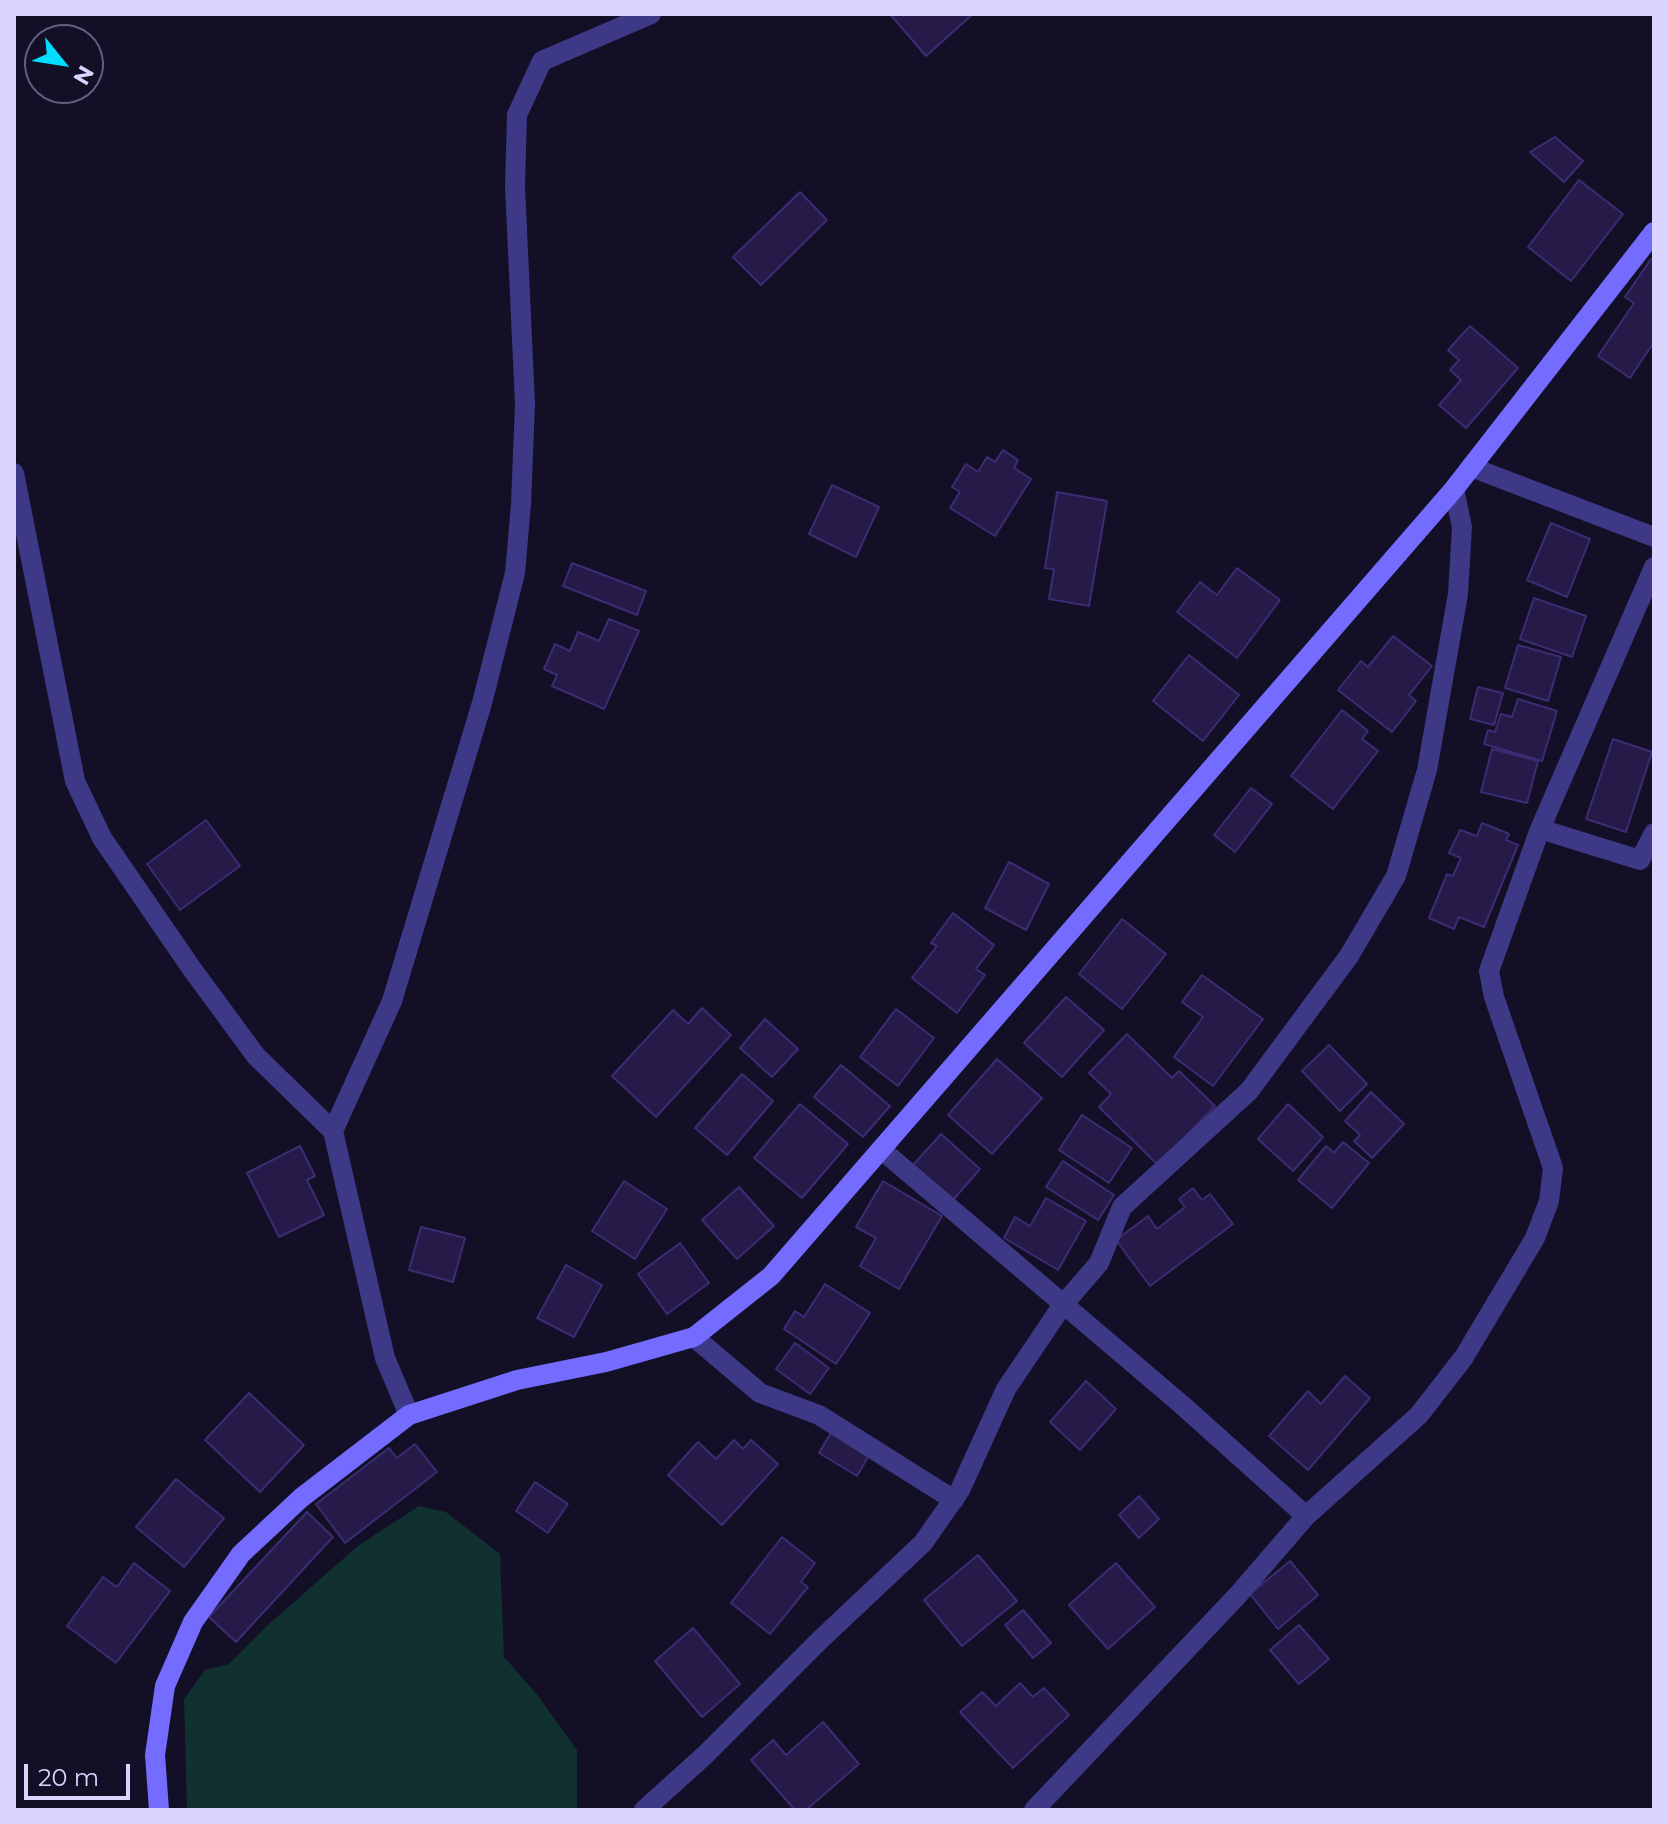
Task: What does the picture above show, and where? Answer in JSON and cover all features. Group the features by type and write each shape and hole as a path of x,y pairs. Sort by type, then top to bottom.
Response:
{"street":[{"path":"333,1131 392,1001 482,703 515,573 525,404 515,186 517,115 542,61 651,14"},
{"path":"159,1810 155,1755 165,1686 193,1622 241,1554 301,1498 409,1415 517,1380 606,1362 694,1337 771,1276 883,1151 1204,774 1454,489 1654,232"},
{"path":"1471,467 1654,537"},
{"path":"14,473 75,781 102,838 256,1056 333,1131 385,1358 409,1415"},
{"path":"644,1810 705,1755 923,1543 954,1500 1006,1389 1062,1306 1099,1263 1122,1207 1249,1091 1349,956 1396,876 1427,770 1458,594 1462,527 1454,489"},
{"path":"1034,1810 1237,1596 1306,1516 1419,1415 1464,1357 1535,1238 1549,1201 1553,1168 1494,997 1489,971 1540,829 1654,567"},
{"path":"1540,829 1640,860 1654,833"},
{"path":"883,1151 1181,1404 1306,1516"},
{"path":"694,1337 760,1393 819,1415 954,1500"}],"green space":[{"path":"419,1506 446,1512 500,1554 504,1657 535,1692 577,1750 577,1810 187,1810 184,1699 205,1670 229,1664 270,1623 359,1545"}],"building":[{"path":"890,14 973,14 926,56"},
{"path":"1555,137 1583,161 1564,182 1530,152"},
{"path":"1579,180 1623,214 1571,281 1528,247"},
{"path":"800,192 827,220 761,285 733,257"},
{"path":"1651,259 1654,260 1654,342 1630,378 1598,356 1634,303 1625,297"},
{"path":"1470,326 1518,368 1466,428 1439,405 1461,380 1450,370 1459,360 1448,350"},
{"path":"1003,450 1018,460 1014,468 1031,479 995,536 950,508 960,492 952,487 966,464 978,472 987,457 995,462"},
{"path":"832,485 879,507 856,557 809,534"},
{"path":"1057,492 1107,501 1089,606 1049,599 1054,569 1045,568"},
{"path":"1551,523 1590,539 1567,597 1527,580"},
{"path":"572,563 646,591 637,615 563,586"},
{"path":"1237,568 1280,600 1237,658 1177,612 1200,582 1217,595"},
{"path":"1534,598 1586,616 1572,657 1520,639"},
{"path":"609,619 639,631 604,709 552,686 557,675 544,669 555,644 570,651 578,632 599,641"},
{"path":"1393,636 1432,666 1409,695 1416,701 1392,732 1338,690 1361,661 1368,667"},
{"path":"1518,645 1561,657 1548,701 1505,688"},
{"path":"1189,655 1239,695 1203,741 1153,701"},
{"path":"1478,687 1503,693 1494,725 1470,719"},
{"path":"1518,699 1557,711 1542,761 1484,744 1488,730 1495,732 1501,714 1512,717"},
{"path":"1342,710 1368,731 1362,739 1378,751 1333,809 1291,776"},
{"path":"1613,739 1652,752 1626,832 1586,819"},
{"path":"1492,749 1538,761 1527,803 1481,792"},
{"path":"1251,788 1272,804 1235,852 1214,835"},
{"path":"206,820 240,866 180,910 147,864"},
{"path":"1482,823 1509,834 1506,840 1518,845 1484,927 1459,917 1454,929 1429,918 1447,874 1453,876 1461,858 1449,853 1460,830 1477,836"},
{"path":"1009,862 1049,884 1026,930 985,908"},
{"path":"953,913 994,945 976,969 985,975 957,1013 912,978 937,946 931,943"},
{"path":"1122,919 1166,954 1122,1009 1079,974"},
{"path":"1202,975 1263,1019 1213,1086 1174,1057 1203,1017 1182,1002"},
{"path":"1066,997 1104,1030 1062,1077 1024,1043"},
{"path":"702,1008 731,1035 656,1117 612,1076 673,1010 688,1024"},
{"path":"896,1009 934,1038 898,1086 860,1057"},
{"path":"765,1019 798,1049 772,1077 740,1048"},
{"path":"1127,1034 1172,1078 1179,1071 1215,1106 1158,1165 1099,1107 1111,1094 1089,1073"},
{"path":"1329,1045 1367,1084 1340,1111 1302,1071"},
{"path":"997,1059 1042,1098 992,1154 948,1115"},
{"path":"841,1065 890,1106 863,1137 814,1097"},
{"path":"742,1074 773,1101 727,1155 695,1128"},
{"path":"1371,1092 1404,1124 1372,1158 1354,1141 1360,1135 1345,1121"},
{"path":"800,1104 848,1144 802,1198 754,1158"},
{"path":"1288,1104 1323,1137 1293,1171 1258,1139"},
{"path":"1082,1115 1132,1148 1109,1183 1059,1150"},
{"path":"941,1134 980,1169 952,1201 913,1165"},
{"path":"1343,1142 1369,1163 1332,1208 1298,1180 1326,1146 1334,1153"},
{"path":"300,1146 315,1176 307,1180 324,1215 279,1237 247,1173"},
{"path":"1063,1161 1114,1195 1098,1220 1046,1187"},
{"path":"624,1181 667,1209 635,1259 592,1231"},
{"path":"883,1181 942,1216 899,1289 860,1266 876,1238 856,1227"},
{"path":"739,1187 774,1226 737,1259 702,1220"},
{"path":"1193,1188 1202,1200 1210,1194 1233,1224 1150,1286 1116,1240 1148,1216 1157,1229 1185,1207 1179,1199"},
{"path":"1046,1198 1086,1221 1058,1270 1004,1238 1015,1217 1030,1226"},
{"path":"421,1227 465,1238 453,1282 409,1270"},
{"path":"680,1243 709,1283 667,1314 638,1274"},
{"path":"566,1265 602,1285 574,1337 537,1318"},
{"path":"825,1284 870,1313 836,1364 784,1329 795,1311 804,1317"},
{"path":"795,1343 829,1368 810,1394 776,1369"},
{"path":"1345,1376 1370,1398 1308,1470 1269,1436 1308,1391 1321,1404"},
{"path":"1086,1381 1116,1409 1080,1450 1050,1422"},
{"path":"249,1393 304,1445 260,1492 205,1440"},
{"path":"833,1429 871,1452 857,1476 819,1453"},
{"path":"734,1440 743,1449 751,1440 778,1464 722,1525 668,1475 698,1442 716,1459"},
{"path":"415,1444 437,1472 345,1543 316,1504 389,1448 397,1458"},
{"path":"176,1479 224,1518 184,1567 136,1527"},
{"path":"535,1482 568,1504 548,1533 516,1511"},
{"path":"1139,1496 1159,1519 1139,1538 1119,1515"},
{"path":"307,1512 333,1537 236,1642 209,1617"},
{"path":"782,1537 815,1563 801,1582 808,1587 770,1634 731,1603"},
{"path":"978,1555 1017,1601 962,1646 924,1600"},
{"path":"1290,1561 1318,1595 1278,1629 1250,1594"},
{"path":"134,1563 170,1591 116,1663 67,1626 103,1577 117,1587"},
{"path":"1116,1563 1155,1607 1108,1649 1069,1605"},
{"path":"1023,1610 1051,1643 1033,1658 1005,1625"},
{"path":"1299,1625 1329,1659 1299,1684 1270,1650"},
{"path":"693,1628 740,1684 702,1717 655,1661"},
{"path":"1020,1683 1033,1697 1044,1688 1069,1715 1013,1768 960,1712 982,1692 996,1706"},
{"path":"823,1722 859,1764 806,1810 795,1810 751,1760 773,1740 786,1755"}]}
